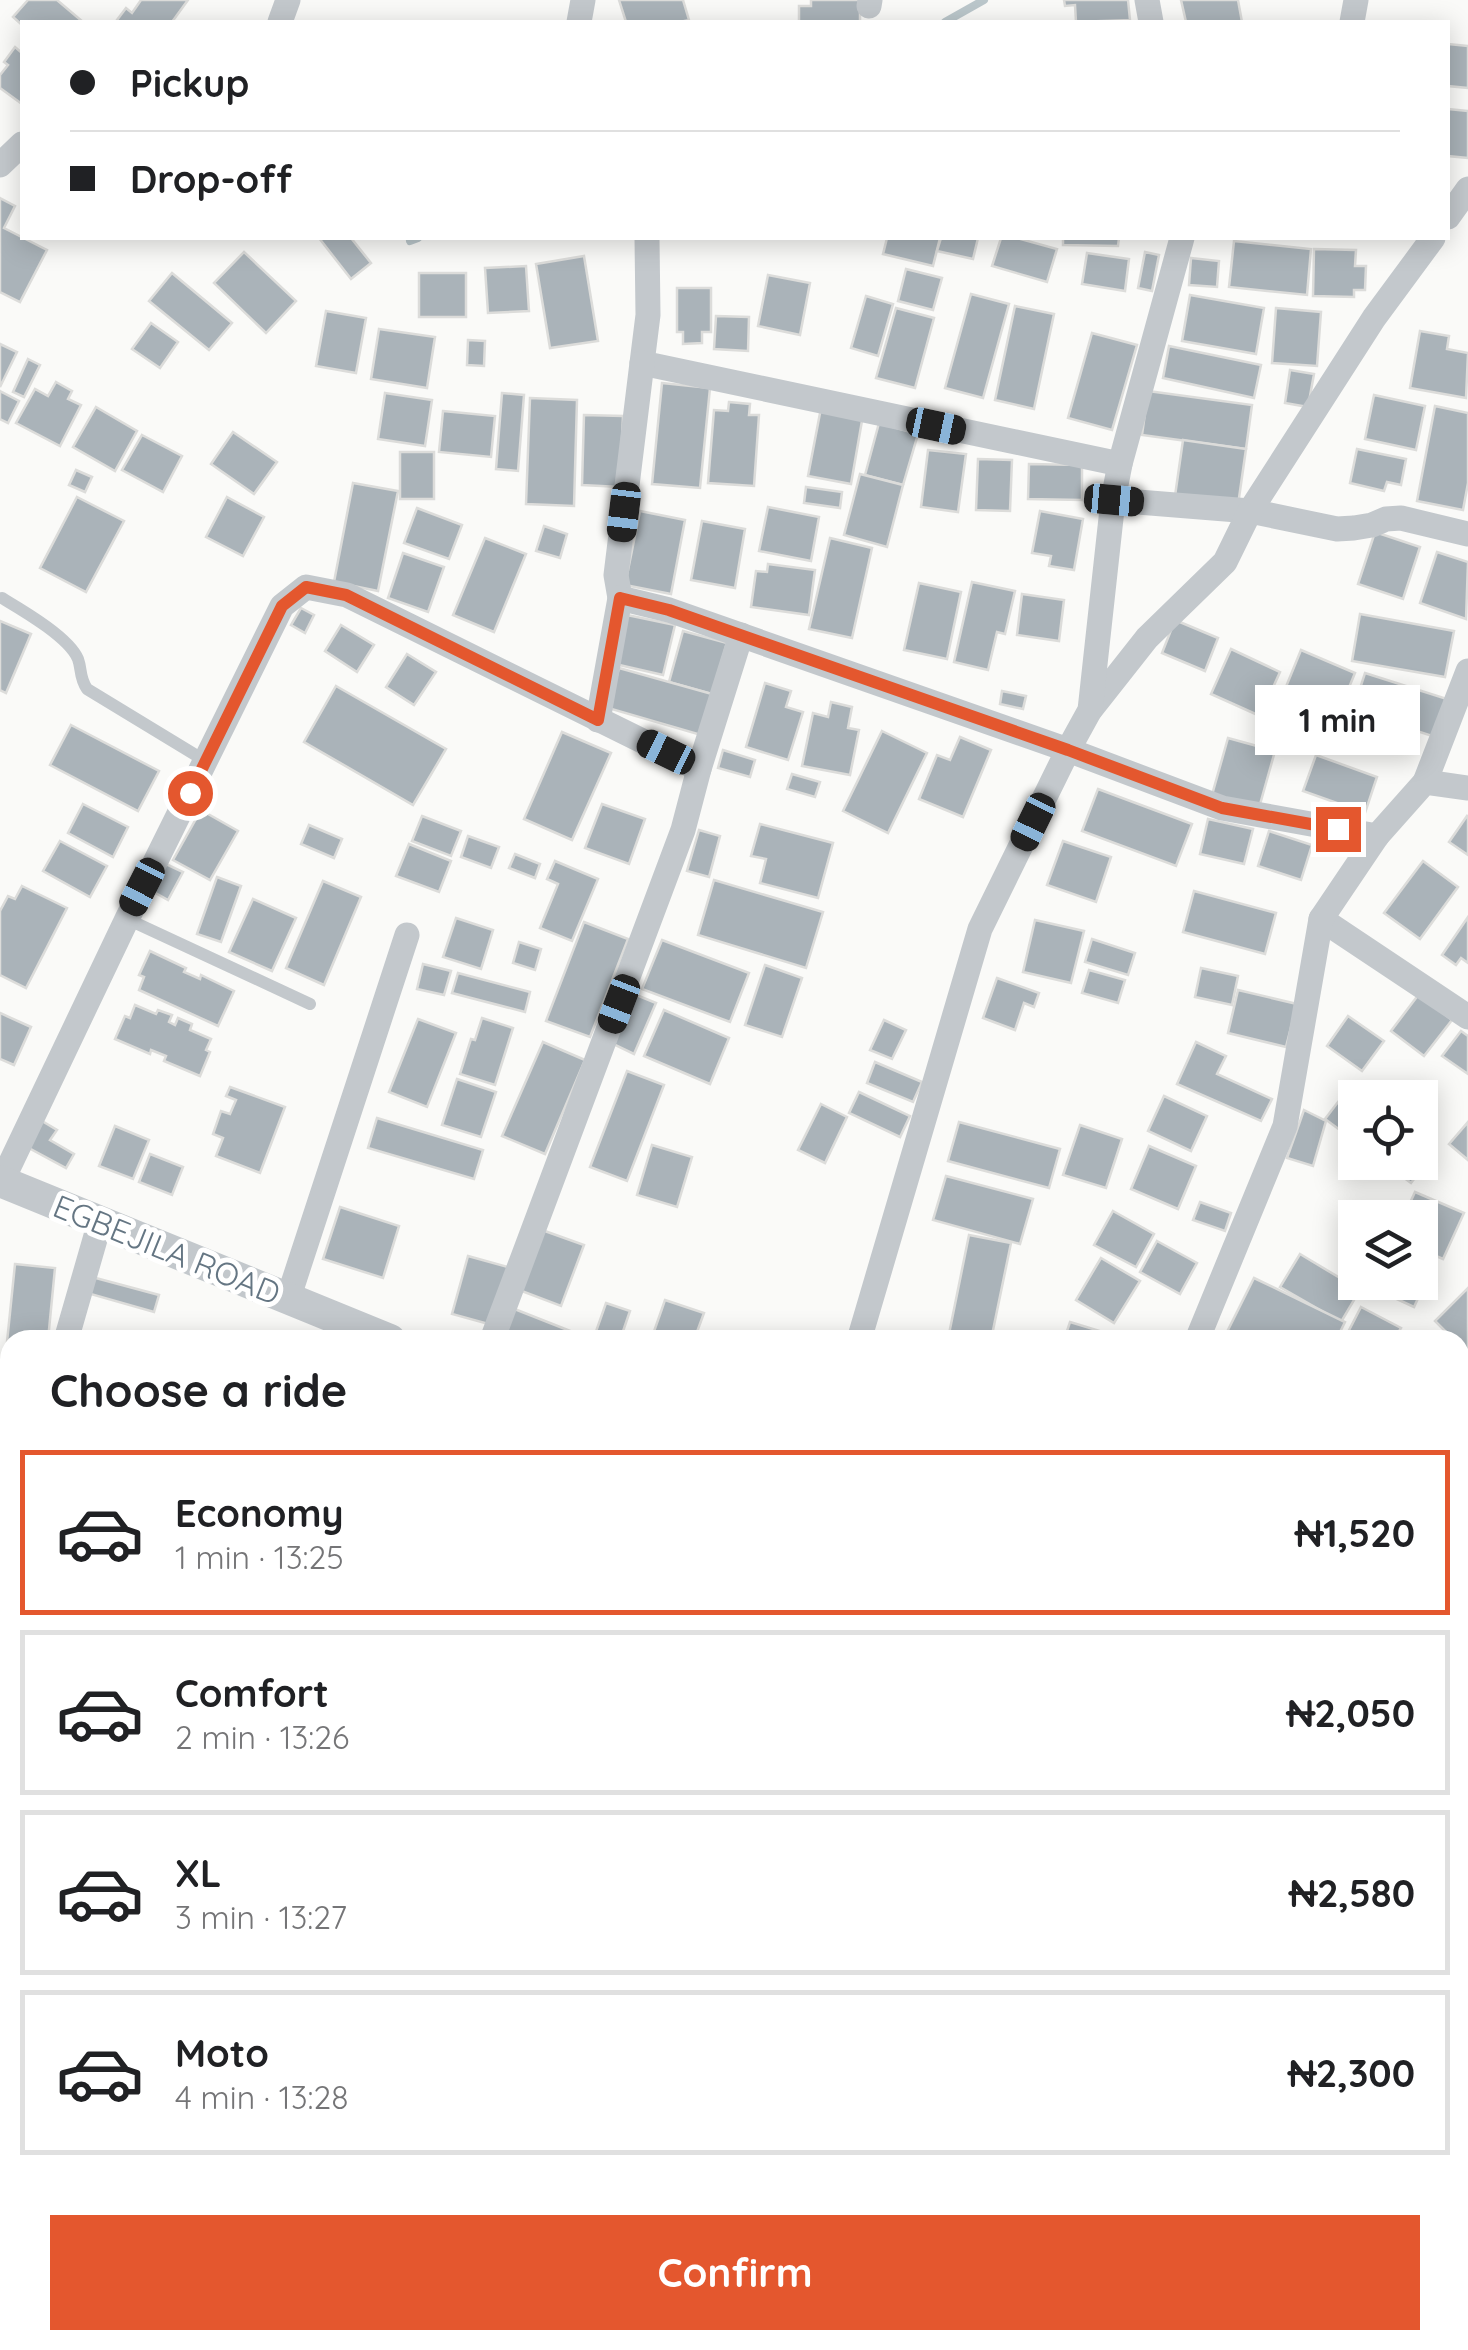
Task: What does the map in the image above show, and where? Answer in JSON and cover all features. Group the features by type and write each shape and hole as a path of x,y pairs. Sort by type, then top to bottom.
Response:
{"street":[{"path":"0,165 20,146"},
{"path":"1450,214 1468,189"},
{"path":"598,720 620,598 616,575 648,315 647,240"},
{"path":"1090,710 1120,464 1181,240"},
{"path":"861,1330 980,929 1068,750 1090,710 1146,638 1225,562 1250,512 1374,318 1432,240"},
{"path":"642,363 1120,464"},
{"path":"1114,500 1250,512 1337,528 1401,518 1468,534"},
{"path":"1,1181 282,606 306,587 346,595 699,768"},
{"path":"620,598 669,610 1222,808 1376,836"},
{"path":"496,1330 684,830 740,636"},
{"path":"1202,1330 1285,1126 1321,919 1376,836 1424,782 1468,672"},
{"path":"1424,782 1468,788"},
{"path":"1321,919 1468,1018"},
{"path":"288,1299 407,936"},
{"name":"EGBEJILA ROAD","path":"1,1181 365,1330"},
{"path":"69,1330 100,1222"}],"lane":[{"path":"2,598 52,630 77,657 80,678 87,689 206,762"},
{"path":"126,919 310,1004"}],"building":[{"path":"28,0 57,0 81,20 20,20 20,23 13,17"},
{"path":"141,0 188,0 173,20 117,20 126,8 132,13"},
{"path":"619,0 683,0 689,20 625,20"},
{"path":"811,0 860,0 860,20 799,20 799,6 811,6"},
{"path":"1064,0 1128,0 1130,20 1076,20 1075,5 1065,6"},
{"path":"1181,0 1238,0 1242,20 1186,20"},
{"path":"1450,44 1468,46 1468,88 1450,86"},
{"path":"15,47 20,51 20,103 0,88 0,75 8,65 4,62"},
{"path":"1450,109 1468,111 1468,158 1450,156"},
{"path":"0,198 15,206 4,228 20,236 20,240 47,250 20,302 0,292"},
{"path":"321,240 353,240 371,263 351,279"},
{"path":"886,240 940,240 933,266 883,254"},
{"path":"940,240 978,240 973,259 937,251"},
{"path":"1000,240 1024,240 1057,249 1047,282 992,266"},
{"path":"1063,240 1119,240 1118,246 1063,245"},
{"path":"1234,241 1311,249 1307,295 1229,287"},
{"path":"1314,249 1356,250 1355,266 1366,266 1365,290 1354,290 1354,297 1313,296"},
{"path":"244,252 296,301 266,333 214,283"},
{"path":"1145,252 1159,255 1152,291 1138,288"},
{"path":"1087,253 1129,259 1125,291 1082,284"},
{"path":"584,256 598,341 550,348 536,264"},
{"path":"1191,258 1219,261 1217,287 1189,285"},
{"path":"526,266 529,311 488,313 485,268"},
{"path":"906,269 942,278 933,310 898,301"},
{"path":"172,273 232,323 209,350 149,301"},
{"path":"419,273 466,273 466,317 419,317"},
{"path":"768,275 810,283 800,335 758,326"},
{"path":"677,288 711,288 711,332 702,332 702,343 683,344 683,332 677,332"},
{"path":"971,294 1009,304 983,398 945,388"},
{"path":"1190,295 1264,308 1256,354 1182,341"},
{"path":"866,296 893,304 878,356 851,348"},
{"path":"1015,306 1054,314 1034,409 995,400"},
{"path":"896,308 934,318 915,388 876,378"},
{"path":"1276,308 1321,312 1317,366 1272,363"},
{"path":"326,311 366,318 356,373 316,366"},
{"path":"716,316 749,317 748,351 714,349"},
{"path":"151,323 178,342 160,368 132,349"},
{"path":"379,329 435,337 427,388 371,379"},
{"path":"1420,331 1449,336 1447,349 1468,353 1466,398 1410,388"},
{"path":"1092,333 1137,345 1112,430 1068,418"},
{"path":"468,340 485,341 484,366 467,365"},
{"path":"0,344 17,352 0,387"},
{"path":"1169,346 1261,365 1254,398 1163,378"},
{"path":"28,359 40,365 24,397 13,392"},
{"path":"1290,370 1314,374 1308,407 1285,403"},
{"path":"56,382 72,391 68,399 81,405 60,446 16,423 35,389 48,396"},
{"path":"662,383 710,388 700,488 652,484"},
{"path":"0,391 19,401 8,423 0,419"},
{"path":"1148,391 1252,405 1246,449 1142,435"},
{"path":"385,393 432,400 425,446 378,439"},
{"path":"502,393 524,395 518,471 496,469"},
{"path":"1374,395 1425,406 1416,450 1365,439"},
{"path":"530,398 577,400 574,506 526,504"},
{"path":"729,402 750,404 749,415 759,415 754,486 708,483 714,410 728,411"},
{"path":"1435,406 1468,413 1468,483 1463,510 1417,501"},
{"path":"96,407 137,431 115,471 73,447"},
{"path":"821,408 863,415 851,484 808,476"},
{"path":"443,411 495,416 491,457 439,452"},
{"path":"584,415 623,416 620,487 582,485"},
{"path":"879,423 918,434 903,485 865,475"},
{"path":"233,432 277,462 254,494 211,464"},
{"path":"142,435 182,456 163,492 122,470"},
{"path":"1183,440 1246,449 1238,505 1175,496"},
{"path":"1357,449 1406,459 1401,485 1387,482 1384,491 1350,483"},
{"path":"928,450 966,454 958,512 921,507"},
{"path":"400,452 434,452 434,499 400,499"},
{"path":"978,459 1012,460 1010,511 976,510"},
{"path":"1029,464 1082,465 1082,500 1028,499"},
{"path":"76,470 92,477 85,492 69,485"},
{"path":"860,474 903,485 887,547 844,535"},
{"path":"353,483 398,491 378,591 334,582"},
{"path":"806,487 842,492 840,508 804,503"},
{"path":"77,497 124,521 86,592 40,568"},
{"path":"227,497 264,517 243,556 206,537"},
{"path":"768,507 819,517 811,561 759,551"},
{"path":"417,508 462,525 449,559 404,543"},
{"path":"640,511 685,520 671,594 625,585"},
{"path":"1040,511 1083,519 1074,570 1049,566 1051,556 1032,553"},
{"path":"702,521 745,529 735,588 691,580"},
{"path":"544,526 567,534 560,558 536,551"},
{"path":"1375,532 1420,547 1403,599 1358,584"},
{"path":"485,538 526,554 494,632 453,615"},
{"path":"830,538 872,548 852,638 809,629"},
{"path":"1437,552 1468,562 1466,619 1420,603"},
{"path":"403,553 444,567 428,612 388,598"},
{"path":"768,564 815,570 809,615 751,607 756,571 767,572"},
{"path":"972,582 1015,591 1005,634 997,632 988,670 954,662"},
{"path":"919,583 961,592 947,659 904,650"},
{"path":"1022,594 1064,600 1059,641 1017,635"},
{"path":"301,608 314,615 305,633 291,625"},
{"path":"1360,614 1454,631 1445,677 1352,661"},
{"path":"627,615 675,625 663,675 615,664"},
{"path":"1175,620 1218,638 1205,671 1162,653"},
{"path":"0,621 31,634 6,693 0,690"},
{"path":"341,625 374,645 357,672 325,651"},
{"path":"683,631 727,643 712,694 669,682"},
{"path":"1231,649 1280,672 1260,716 1211,694"},
{"path":"1301,650 1355,673 1324,748 1270,726"},
{"path":"407,654 436,672 414,705 386,687"},
{"path":"619,668 712,694 701,735 608,708"},
{"path":"1365,673 1447,699 1435,737 1353,710"},
{"path":"765,683 791,691 786,707 803,712 788,760 746,747"},
{"path":"336,686 446,749 413,805 304,742"},
{"path":"1002,691 1026,696 1023,709 1000,704"},
{"path":"831,702 852,707 848,728 859,730 850,775 802,766 813,713 828,717"},
{"path":"71,725 159,771 138,811 50,765"},
{"path":"882,731 927,753 888,833 843,811"},
{"path":"562,732 611,753 572,840 524,819"},
{"path":"960,737 991,750 963,817 919,799 937,755 950,760"},
{"path":"1228,738 1275,751 1259,808 1212,795"},
{"path":"723,750 755,760 750,777 718,768"},
{"path":"1316,755 1377,777 1365,813 1303,791"},
{"path":"792,774 820,782 815,797 787,789"},
{"path":"1098,789 1192,824 1176,866 1082,831"},
{"path":"83,804 128,827 113,857 68,833"},
{"path":"602,804 645,819 629,864 585,848"},
{"path":"201,810 238,831 210,880 173,860"},
{"path":"422,816 461,831 451,856 412,841"},
{"path":"1468,817 1468,855 1449,842"},
{"path":"1208,819 1253,829 1244,864 1200,854"},
{"path":"760,824 833,843 818,898 760,883 766,859 751,856"},
{"path":"309,825 342,839 334,858 301,844"},
{"path":"699,830 720,836 709,877 687,871"},
{"path":"1269,831 1312,845 1301,880 1258,866"},
{"path":"468,836 499,847 491,868 461,857"},
{"path":"60,841 107,866 90,897 43,871"},
{"path":"1063,841 1111,857 1096,902 1047,885"},
{"path":"409,844 451,861 439,892 396,876"},
{"path":"515,854 540,864 535,878 509,868"},
{"path":"555,861 598,879 572,941 540,928 558,884 547,879"},
{"path":"1423,861 1458,887 1420,939 1384,913"},
{"path":"166,864 183,872 168,900 152,891"},
{"path":"217,877 241,886 221,942 197,934"},
{"path":"714,880 823,912 806,968 698,935"},
{"path":"323,881 361,897 324,985 286,968"},
{"path":"22,886 67,908 26,988 0,975 0,911 8,896 15,899"},
{"path":"1194,891 1276,913 1265,954 1183,932"},
{"path":"253,899 296,918 272,971 229,952"},
{"path":"1468,917 1468,963 1461,958 1456,965 1442,955"},
{"path":"456,918 493,930 481,969 443,957"},
{"path":"1035,920 1084,931 1071,983 1023,972"},
{"path":"584,922 628,939 590,1037 546,1021"},
{"path":"1092,939 1135,953 1128,975 1085,962"},
{"path":"662,940 749,973 730,1022 642,989"},
{"path":"519,942 541,949 535,970 513,963"},
{"path":"150,951 186,968 184,972 200,979 201,975 234,991 218,1026 139,990 144,977 139,975"},
{"path":"423,964 451,971 444,995 417,989"},
{"path":"765,965 802,978 782,1037 745,1025"},
{"path":"1201,968 1238,976 1232,1005 1195,997"},
{"path":"1089,970 1125,980 1118,1003 1082,993"},
{"path":"458,973 530,992 525,1012 452,993"},
{"path":"997,978 1039,993 1034,1007 1024,1003 1015,1030 983,1018"},
{"path":"1238,990 1297,1004 1286,1047 1228,1033"},
{"path":"634,994 656,1003 634,1054 613,1044"},
{"path":"1419,994 1452,1020 1424,1056 1391,1031"},
{"path":"135,1005 156,1014 158,1010 172,1015 169,1022 175,1025 178,1018 192,1024 190,1030 211,1039 200,1076 164,1061 166,1056 151,1050 150,1054 115,1039 125,1016 130,1018"},
{"path":"664,1010 729,1038 710,1084 644,1056"},
{"path":"0,1013 31,1027 14,1065 0,1059"},
{"path":"1348,1016 1384,1041 1362,1071 1327,1046"},
{"path":"482,1018 513,1028 495,1085 460,1074"},
{"path":"418,1019 456,1033 427,1107 389,1092"},
{"path":"884,1020 906,1030 892,1059 870,1050"},
{"path":"1461,1031 1468,1036 1468,1074 1442,1056"},
{"path":"543,1042 585,1060 545,1154 502,1136"},
{"path":"1196,1042 1226,1056 1217,1074 1272,1099 1261,1121 1177,1084"},
{"path":"875,1062 922,1082 913,1102 867,1083"},
{"path":"627,1071 664,1085 627,1181 590,1167"},
{"path":"457,1079 496,1092 481,1137 442,1125"},
{"path":"230,1087 285,1107 260,1173 216,1156 223,1138 213,1134 221,1111 230,1114 236,1100 226,1096"},
{"path":"859,1092 910,1116 900,1137 849,1113"},
{"path":"1164,1096 1207,1116 1191,1151 1148,1131"},
{"path":"1338,1102 1338,1129 1325,1119"},
{"path":"821,1104 847,1117 825,1163 798,1150"},
{"path":"1304,1110 1326,1121 1313,1166 1287,1158"},
{"path":"377,1118 483,1150 474,1179 368,1148"},
{"path":"42,1121 57,1130 50,1140 74,1154 66,1168 27,1147"},
{"path":"959,1122 1060,1149 1049,1188 948,1161"},
{"path":"1468,1122 1468,1160 1449,1144"},
{"path":"1080,1125 1122,1139 1106,1188 1063,1175"},
{"path":"115,1126 149,1140 133,1179 99,1166"},
{"path":"652,1145 692,1157 677,1207 637,1195"},
{"path":"1149,1146 1196,1166 1178,1209 1131,1189"},
{"path":"150,1154 183,1167 172,1195 139,1182"},
{"path":"946,1176 1033,1199 1020,1244 933,1220"},
{"path":"1415,1192 1434,1200 1411,1200"},
{"path":"1200,1202 1231,1213 1225,1231 1193,1220"},
{"path":"1438,1202 1464,1213 1443,1259 1438,1257"},
{"path":"340,1207 399,1226 383,1278 323,1259"},
{"path":"1113,1211 1154,1234 1136,1267 1094,1245"},
{"path":"542,1230 584,1245 561,1306 519,1290"},
{"path":"969,1235 1011,1243 993,1330 950,1330"},
{"path":"1157,1241 1197,1263 1180,1294 1140,1272"},
{"path":"1300,1254 1338,1277 1338,1300 1354,1300 1341,1322 1280,1287"},
{"path":"468,1256 508,1267 492,1325 452,1314"},
{"path":"1101,1258 1140,1281 1114,1323 1076,1300"},
{"path":"15,1264 55,1268 49,1330 8,1330"},
{"path":"92,1277 159,1295 154,1312 87,1293"},
{"path":"1254,1278 1345,1322 1341,1330 1228,1330"},
{"path":"1468,1288 1468,1330 1444,1330 1435,1321"},
{"path":"665,1300 704,1313 698,1330 654,1330"},
{"path":"1399,1300 1417,1300 1414,1307"},
{"path":"606,1303 630,1311 623,1330 597,1330"},
{"path":"1361,1307 1401,1328 1400,1330 1349,1330"},
{"path":"512,1308 568,1330 504,1330"},
{"path":"1070,1322 1096,1330 1067,1330"}],"waterway":[{"path":"949,20 984,0"}],"route":[{"path":"190,793 282,606 306,587 346,595 598,720 620,598 669,610 1222,808 1338,829"}]}
